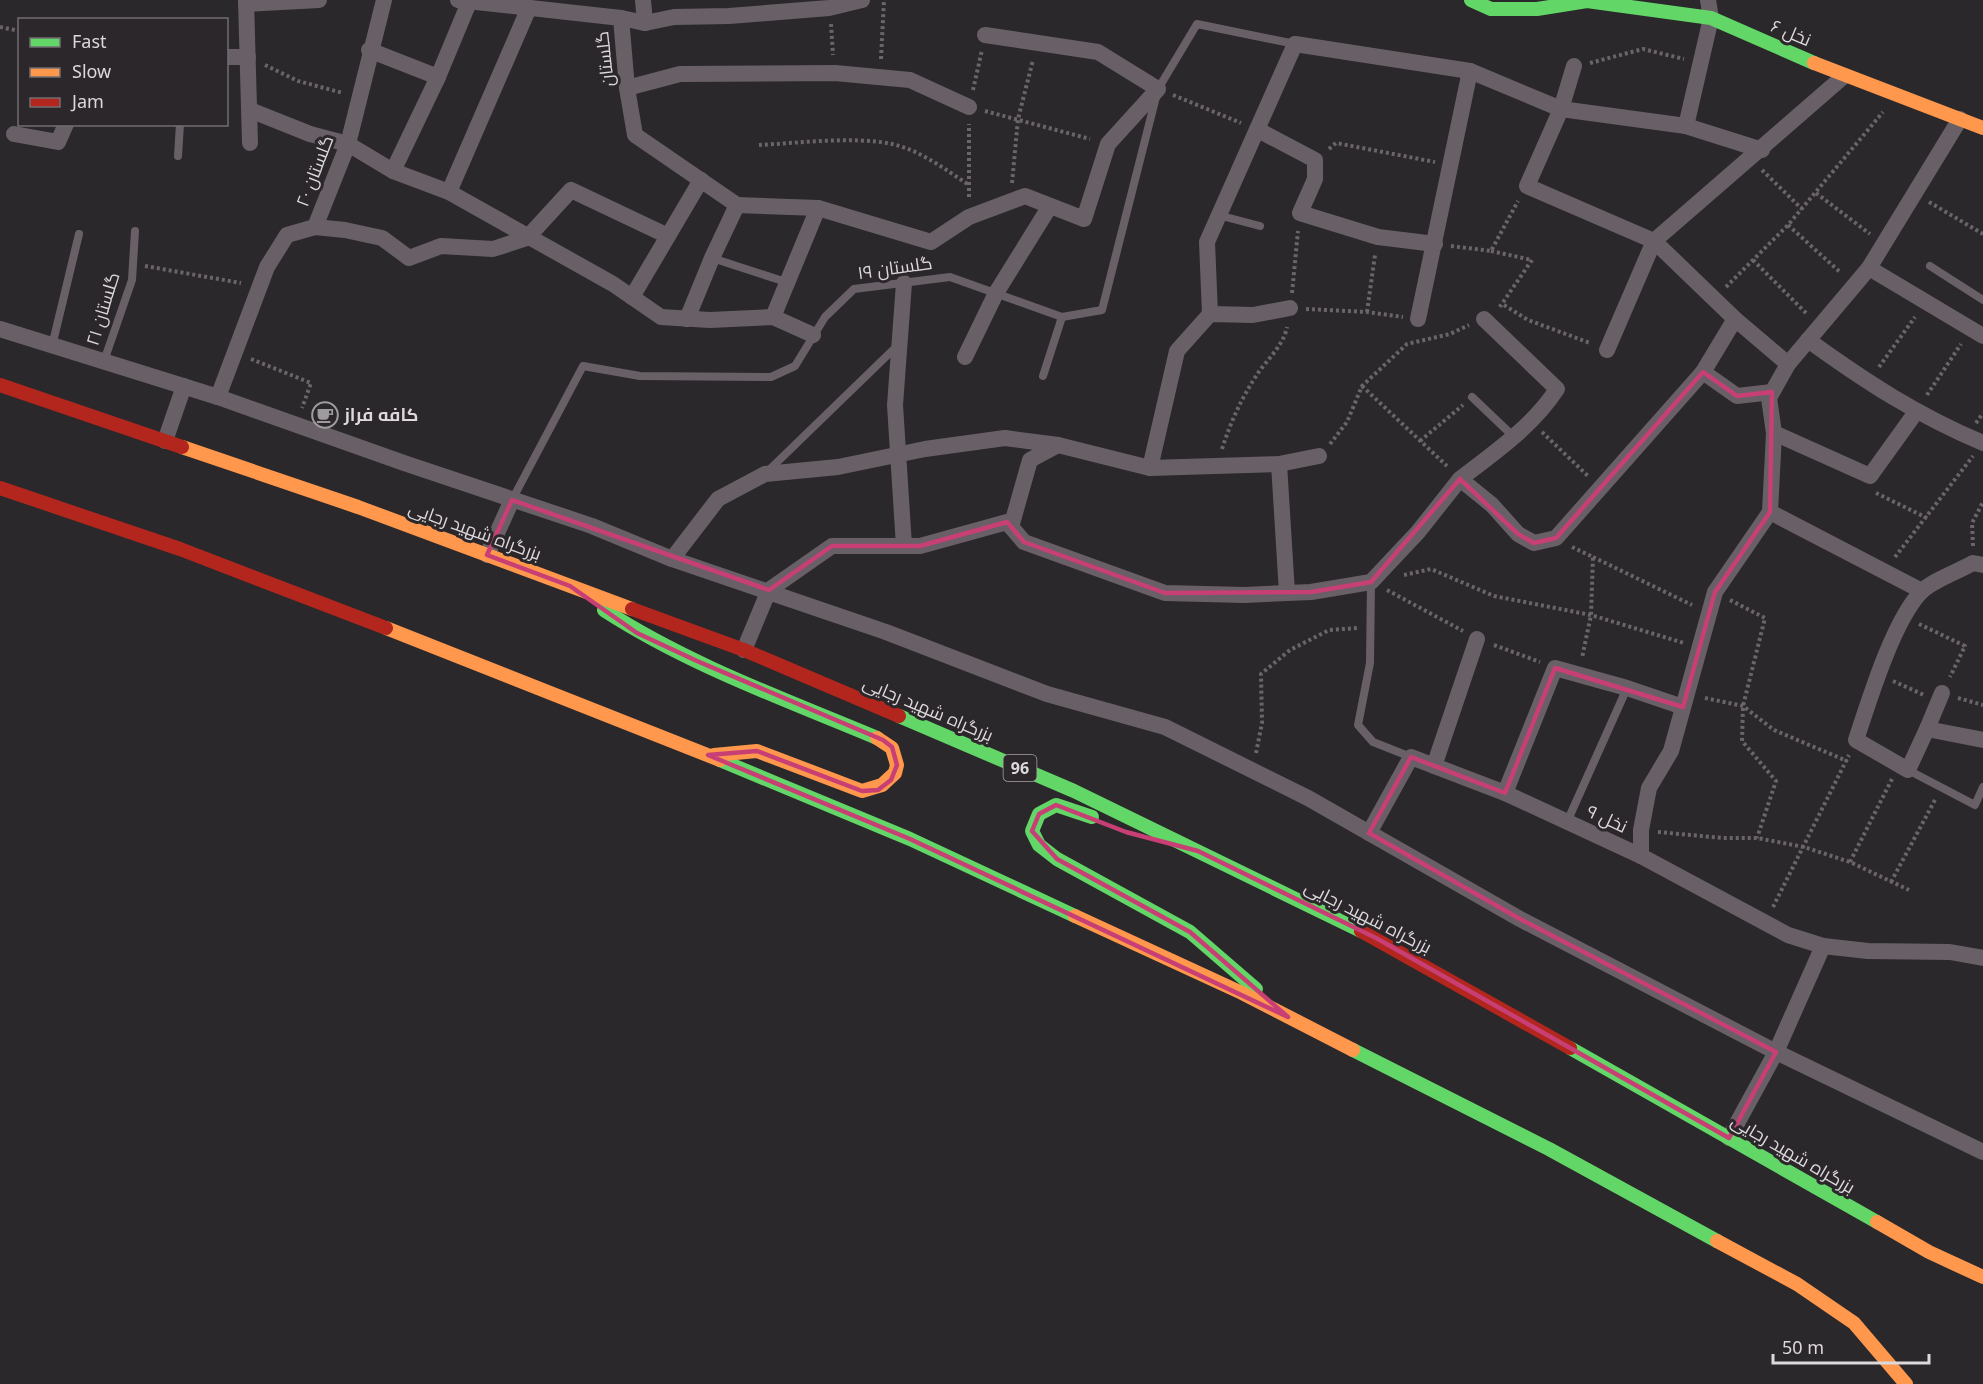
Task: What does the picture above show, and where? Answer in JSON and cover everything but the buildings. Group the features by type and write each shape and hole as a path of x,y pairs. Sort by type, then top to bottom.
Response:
{"main road":[{"name":"نخل ۶","path":"1472,0 1491,9 1537,9 1587,1 1711,18 1844,76 1983,128"},
{"name":"بزرگراه شهید رجایی","path":"0,385 358,507 744,650 1074,791 1376,938 1929,1252 1983,1278"},
{"path":"0,488 180,549 614,716 910,839 1288,1017 1549,1149 1797,1284 1854,1323 1906,1384"},
{"path":"570,586 638,633 697,661 883,740 892,747 897,765 891,780 878,790 862,791 756,751 708,755"},
{"path":"1197,851 1112,826 1056,805 1039,814 1032,831 1039,845 1057,859 1190,932 1288,1017"}],"street":[{"path":"250,142 246,2 319,0"},
{"name":"گلستان ۲۰","path":"218,397 267,267 286,235 315,227 348,144 369,50 384,0"},
{"name":"گلستان","path":"458,0 528,5 621,18 627,88 635,135 737,205"},
{"path":"393,171 438,77 470,0"},
{"path":"644,0 645,23"},
{"path":"621,18 645,23 674,17 729,16 829,8 862,0"},
{"path":"1686,126 1711,18 1708,0"},
{"path":"449,192 528,5"},
{"path":"687,319 737,205 818,208 931,242 969,216 1025,196 1084,219 1108,144 1158,89 1098,51 985,35"},
{"path":"1150,468 1177,351 1210,314 1207,242 1295,44 1470,72 1561,108 1686,126 1756,154"},
{"path":"369,50 438,77"},
{"path":"228,57 248,57"},
{"path":"1574,66 1561,108 1527,186 1654,241 1735,319 1788,364"},
{"path":"1418,319 1470,72"},
{"path":"627,88 680,74 835,73 910,80 969,107"},
{"path":"1607,350 1654,241 1844,76"},
{"path":"250,110 310,134 348,144 393,171 449,192 526,238 613,284 661,317 687,319 773,317 813,335"},
{"path":"1641,856 1641,830 1648,788 1671,751 1715,592 1770,512 1774,433 1769,398 1788,364 1869,268 1960,119"},
{"path":"14,134 58,141 65,126"},
{"path":"1258,130 1314,160 1315,179 1299,213 1378,237 1435,244"},
{"path":"633,297 701,180"},
{"path":"315,227 381,238 409,258 441,246 493,249 526,238 571,190 668,236"},
{"path":"965,357 996,293 1050,206"},
{"path":"773,317 818,208"},
{"path":"1869,268 1977,332"},
{"path":"904,283 895,405 904,546"},
{"path":"1210,314 1253,315 1290,308"},
{"path":"744,650 769,590 831,546 920,546 1007,522 1024,542 1165,593 1287,593 1371,582 1418,532 1460,479 1514,437 1545,408 1557,389 1484,318"},
{"path":"1460,479 1492,505 1518,534 1533,543 1556,538 1703,372 1735,319"},
{"path":"0,329 297,423 512,500 592,526 672,559 769,590 1047,694 1165,727 1253,770 1369,833 1520,920 1776,1052 1983,1152"},
{"path":"1808,340 1868,383 1916,412 1983,443"},
{"path":"1703,372 1737,396 1772,392"},
{"path":"165,441 183,386"},
{"path":"1774,433 1870,476 1916,412"},
{"path":"672,559 718,499 765,474 838,467 925,449 1005,438 1058,445 1150,468 1279,464 1319,456"},
{"path":"1011,527 1030,460 1058,445"},
{"path":"1279,464 1287,593"},
{"path":"487,555 512,500"},
{"path":"1770,512 1922,591"},
{"path":"1940,697 1927,729 1904,767 1856,740 1878,675 1904,617 1922,591 1978,564"},
{"path":"1434,766 1477,639"},
{"path":"1505,793 1555,668 1684,701"},
{"path":"1927,729 1983,740"},
{"path":"1369,833 1411,757"},
{"name":"نخل ۹","path":"1411,757 1505,793 1641,856 1788,935 1823,946 1868,951 1950,952 1983,958"},
{"path":"1729,1138 1776,1052 1823,946"}],"lane":[{"name":"گلستان ۱۹","path":"512,500 583,366 640,376 771,377 795,366 825,317 854,289 950,277 1062,317 1102,310 1158,89 1197,24 1295,44"},
{"path":"178,156 180,126"},
{"path":"1218,215 1260,226"},
{"name":"گلستان ۲۱","path":"104,361 132,280 135,231"},
{"path":"52,346 80,234"},
{"path":"712,258 786,282"},
{"path":"1930,266 1983,300"},
{"path":"1043,376 1062,317"},
{"path":"765,474 900,344"},
{"path":"1472,397 1514,437"},
{"name":"نخل ۹","path":"1371,582 1370,663 1358,725 1373,742 1411,757"},
{"path":"1567,822 1627,688"},
{"path":"1904,767 1975,805 1983,787"}],"path":[{"path":"881,78 884,0"},
{"path":"829,8 835,73"},
{"path":"0,27 18,32"},
{"path":"1011,201 1018,119 1037,43"},
{"path":"1574,66 1643,50 1701,63"},
{"path":"248,57 298,81 359,98"},
{"path":"1158,89 1258,130"},
{"path":"1714,298 1788,225 1875,124 1895,95"},
{"path":"969,107 1108,144"},
{"path":"759,145 837,141 893,144 939,165 969,185"},
{"path":"1314,160 1336,143 1452,166"},
{"path":"1756,154 1802,209"},
{"path":"1491,251 1527,186"},
{"path":"1816,193 1884,245"},
{"path":"1916,194 1983,234"},
{"path":"1216,466 1234,414 1258,373 1286,335 1299,213"},
{"path":"1788,225 1854,285"},
{"path":"1366,312 1378,237"},
{"path":"1319,456 1347,423 1362,387 1407,344 1450,334 1484,318 1504,305 1532,260 1491,251 1435,244"},
{"path":"1754,260 1819,326"},
{"path":"133,264 259,286"},
{"path":"1868,383 1925,301"},
{"path":"1504,305 1528,320 1607,350"},
{"path":"1290,308 1366,312 1418,319"},
{"path":"1916,412 1977,332"},
{"path":"234,352 311,383 297,423"},
{"path":"1362,387 1460,479"},
{"path":"1420,441 1472,397"},
{"path":"1531,421 1600,488"},
{"path":"1884,570 1928,519 1983,443"},
{"path":"1870,476 1873,491 1928,519"},
{"path":"1978,564 1972,523 1983,502"},
{"path":"1556,538 1709,613"},
{"path":"1579,675 1591,615 1593,557"},
{"path":"1401,575 1431,569 1494,596 1591,615 1700,648"},
{"path":"1715,592 1765,618 1743,706 1742,741 1776,781 1757,838"},
{"path":"1904,617 1965,646 1940,697"},
{"path":"1253,770 1262,723 1261,674 1290,650 1329,630 1370,627"},
{"path":"1878,675 1940,697 1983,705"},
{"path":"1684,701 1743,706 1774,730 1846,761"},
{"path":"1764,923 1856,740"},
{"path":"1850,862 1904,767"},
{"path":"1891,882 1941,788"},
{"path":"1641,830 1723,838 1757,838 1804,847 1850,862 1909,890"}],"highlighted area":[{"path":"1703,372 1737,396 1772,392 1770,512 1715,592 1683,707 1555,668 1505,793 1411,757 1369,833 1520,919 1776,1052 1729,1138 1376,938 1198,851 1126,832 1067,807 1056,805 1039,814 1032,831 1057,859 1190,932 1288,1017 910,839 708,755 757,751 862,791 878,790 891,780 897,765 892,747 883,740 637,633 570,586 487,555 512,500 769,590 832,546 920,546 1007,522 1024,542 1165,593 1311,592 1371,582 1460,479 1518,534 1534,543 1556,538"}],"traffic: fast":[{"path":"1471,0 1491,9 1537,9 1587,1 1711,18 1814,63"},
{"path":"604,610 636,630 703,664 877,738"},
{"path":"899,716 1074,791 1361,931"},
{"path":"720,760 910,839 1075,916"},
{"path":"1092,817 1056,805 1039,814 1032,831 1039,845 1057,859 1190,932 1256,989"},
{"path":"1570,1048 1877,1222"},
{"path":"1353,1050 1549,1149 1717,1241"}],"traffic: slow":[{"path":"1814,63 1983,128"},
{"path":"182,447 358,507 632,609"},
{"path":"386,628 720,760"},
{"path":"714,755 757,751 862,791 882,785 895,773 897,765 892,748 877,738"},
{"path":"1075,916 1242,993 1353,1050"},
{"path":"1877,1222 1929,1252 1983,1277"},
{"path":"1717,1241 1797,1284 1854,1323 1906,1384"}],"traffic: jam":[{"path":"0,385 182,447"},
{"path":"0,488 180,549 386,628"},
{"path":"632,609 744,650 899,716"},
{"path":"1361,931 1570,1048"}],"place":[{"name":"کافه فراز","path":"325,415"}]}
